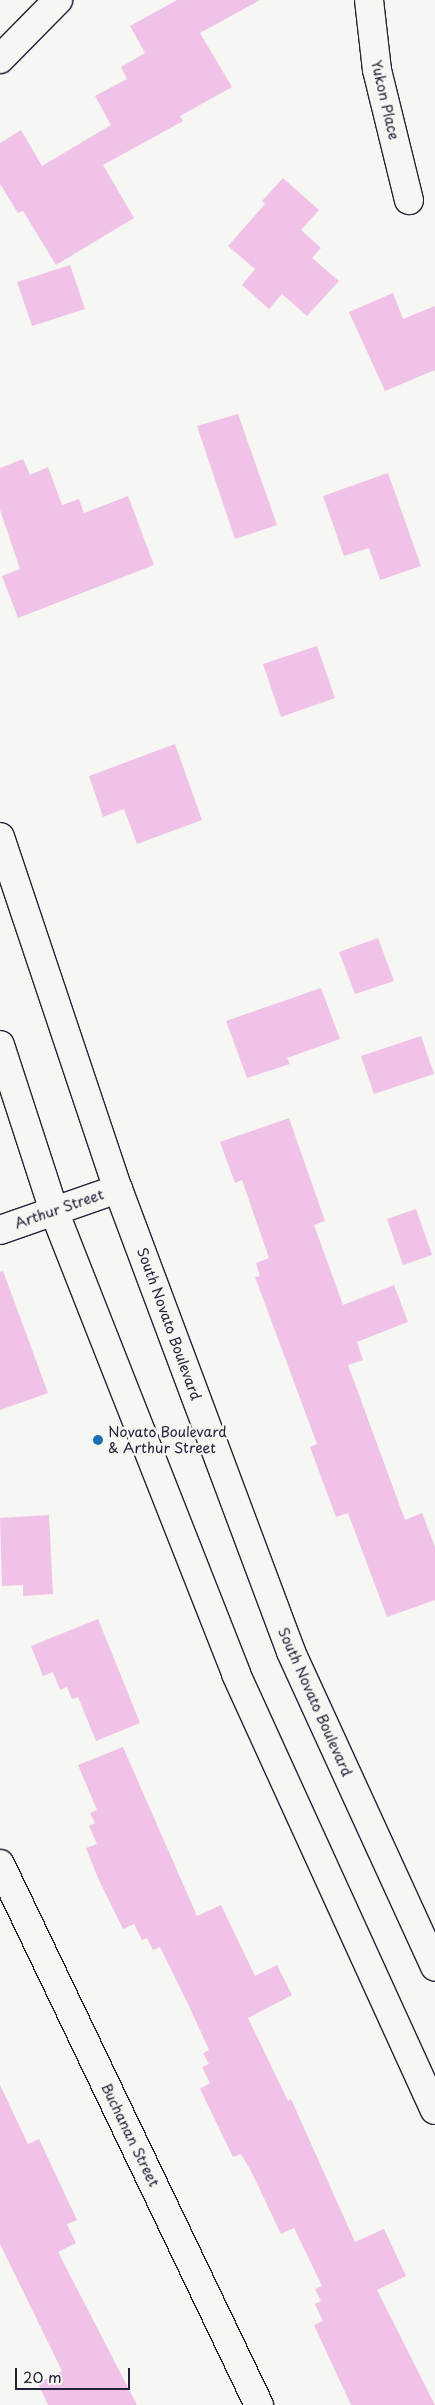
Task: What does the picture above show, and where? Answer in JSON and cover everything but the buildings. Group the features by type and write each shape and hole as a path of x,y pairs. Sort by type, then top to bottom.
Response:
{"main road":[{"path":"0,59 58,0"},
{"name":"Yukon Place","path":"369,0 377,70 409,200"},
{"name":"South Novato Boulevard","path":"0,837 118,1189 291,1652 435,1967"},
{"path":"0,1045 54,1211 236,1674 435,2110"},
{"name":"Arthur Street","path":"0,1230 118,1189"},
{"name":"Buchanan Street","path":"0,1864 259,2405"}],"place":[{"name":"Novato Boulevard & Arthur Street","path":"98,1440"}]}
